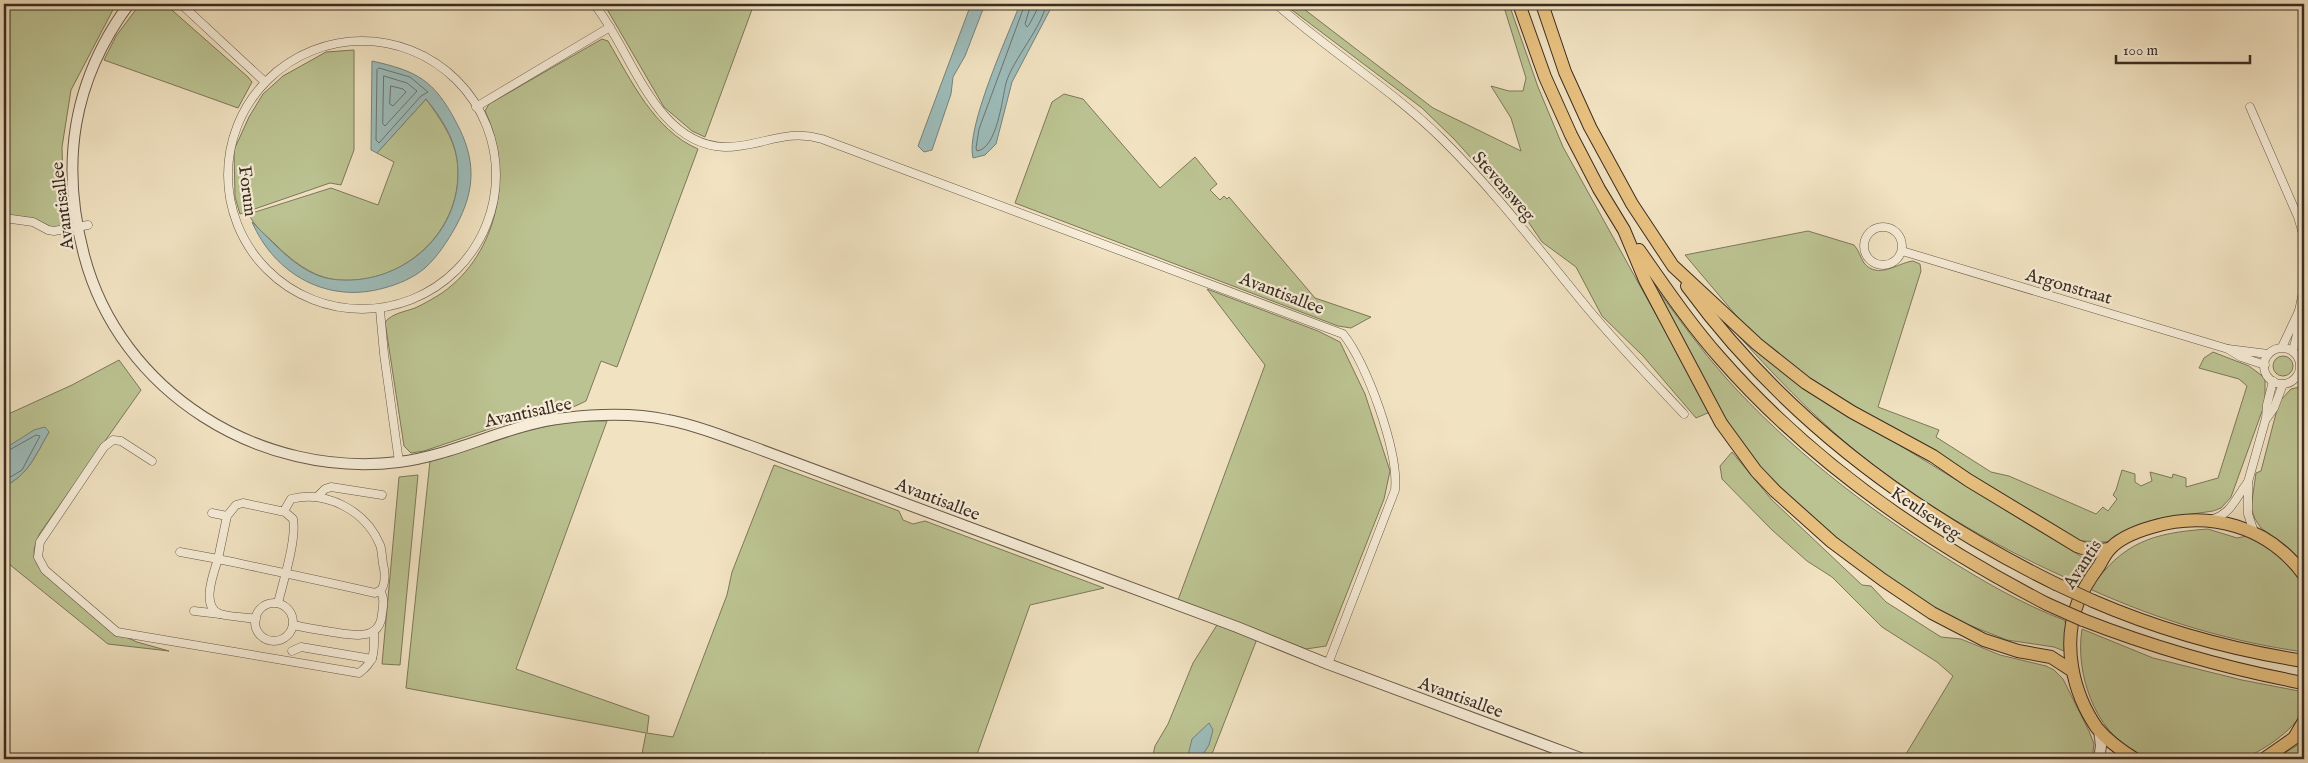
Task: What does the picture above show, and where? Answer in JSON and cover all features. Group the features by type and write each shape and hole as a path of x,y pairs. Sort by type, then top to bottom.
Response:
{"highway":[{"path":"1519,4 1545,76 1571,135 1599,189 1624,230 1645,280 1721,423 1742,453 1775,491 1838,547 1932,613 1984,640 2018,651 2051,657 2071,670"},
{"path":"1542,4 1565,72 1590,127 1632,204 1673,266 1769,354 1821,393 1933,456 1968,480 2077,546 2091,551 2109,549"},
{"name":"Keulseweg","path":"1624,230 1710,346 1743,383 1807,445 1864,492 1927,536 1988,574 2083,620 2176,653 2246,671 2304,683"},
{"name":"Keulseweg","path":"1673,266 1706,312 1793,404 1854,458 1895,490 1940,520 2015,564 2093,601 2147,622 2205,639 2304,661"},
{"name":"Avantis","path":"2135,759 2099,730 2085,705 2071,670 2070,645 2074,614 2082,593 2109,549 2128,536 2154,526 2182,520 2206,520 2230,524 2254,532 2289,556 2304,575"},
{"path":"2264,759 2299,736 2304,721"}],"street":[{"name":"Avantisallee","path":"129,4 102,47 90,76 77,115 71,154 89,271 119,334 140,363 190,409 245,440 303,459 332,464 399,462 425,457 505,432 563,418 635,416 668,420 694,426 1237,627 1328,664 1583,759"},
{"path":"181,4 265,82"},
{"name":"Avantisallee","path":"594,4 610,26 640,82 660,110 684,132 706,144 742,146 787,134 805,135 822,139 1343,334 1354,347 1364,365 1393,455 1396,475 1395,490 1328,664"},
{"name":"Stevensweg","path":"1276,4 1320,41 1389,92 1455,152 1500,202 1590,311 1684,414"},
{"path":"476,106 610,26"},
{"name":"Forum","path":"364,40 401,47 437,65 465,90 476,106 493,147 496,174 493,201 485,227 467,257 453,273 432,289 407,301 380,310 335,306 290,288 256,258 243,238 234,219 229,187 228,163 235,134 244,112 265,82 287,65 307,54 335,44 364,40"},
{"path":"2250,107 2296,210 2304,237"},
{"path":"4,218 33,222 48,230 83,226"},
{"path":"1891,228 1900,238 1902,251 1893,262 1880,265 1871,262 1865,254 1864,240 1873,229 1891,228"},
{"name":"Argonstraat","path":"1902,251 2228,349 2268,354"},
{"path":"2293,351 2299,326 2299,311 2304,287"},
{"path":"380,310 399,462"},
{"path":"2282,347 2293,351 2302,365 2301,376 2284,384 2273,381 2265,372 2265,365 2268,354 2282,347 2299,311"},
{"name":"Argonstraat","path":"2228,349 2241,357 2265,365"},
{"path":"2254,532 2248,514 2248,482 2266,418 2266,405 2273,381"},
{"path":"2266,418 2274,408 2284,384"},
{"path":"152,461 121,441 113,440 104,447 40,542 38,557 45,570 117,632 359,673 369,666 372,659 374,632 382,620 383,600 380,591"},
{"path":"2206,520 2218,518 2229,510 2248,482"},
{"path":"317,497 325,489 331,487 382,495"},
{"path":"180,552 375,593 380,591 383,587 384,568 380,546 361,518 339,504 317,497 291,499 284,511"},
{"path":"220,614 214,610 210,603 210,594 227,516 232,507 244,503 284,511 290,515 294,525 278,603"},
{"path":"212,513 227,516"},
{"path":"204,613 210,603"},
{"path":"278,603 290,611 293,625 291,632 283,639 271,641 264,639 256,627 256,619 263,607 278,603"},
{"path":"194,611 256,619"},
{"path":"293,625 358,636 374,632"},
{"path":"283,639 292,651 290,661"},
{"path":"292,651 301,647 372,659"},
{"path":"2099,730 2101,746 2099,759"}],"green space":[{"path":"4,4 116,4 71,90 62,147 64,221 61,226 53,228 33,218 4,215"},
{"path":"140,4 165,4 248,77 252,82 238,108 104,60 116,36"},
{"path":"604,4 754,4 705,137 692,131 664,107"},
{"path":"1284,4 1300,6 1433,108 1521,151 1511,118 1491,86 1509,91 1523,91 1526,78 1503,4 1509,4 1538,87 1563,147 1710,412 1696,418 1643,356 1602,316 1576,267 1542,242 1527,220 1454,139 1422,108"},
{"path":"602,39 608,41 635,87 656,117 682,141 698,149 617,367 601,361 586,401 569,409 513,421 424,451 411,453 404,446 385,322 395,315 415,308 442,293 461,276 477,256 488,234 496,210 499,185 499,160 494,135 485,111 489,104"},
{"path":"354,50 354,150 341,185 330,183 240,214 235,197 234,150 249,117 263,94 283,76 326,52"},
{"path":"1064,94 1083,99 1160,188 1195,157 1217,184 1210,190 1220,200 1224,196 1227,199 1229,197 1315,298 1371,317 1351,328 1338,326 1015,203 1052,102"},
{"path":"426,99 452,142 457,159 457,185 451,209 440,231 424,250 404,265 381,275 357,280 323,277 294,261 254,223 249,214 331,188 378,205 394,162 377,153"},
{"path":"1808,231 1854,245 1864,263 1869,268 1875,270 1888,269 1913,261 1920,264 1921,271 1878,407 1939,430 1936,437 1991,472 2009,476 2096,514 2103,507 2108,511 2117,499 2113,495 2122,470 2135,474 2135,482 2141,486 2152,481 2150,472 2172,478 2173,474 2186,478 2186,487 2218,478 2247,386 2239,379 2199,368 2204,358 2213,352 2249,366 2265,378 2265,403 2231,497 2221,508 2213,511 2157,519 2144,523 2107,542 2081,541 1830,393 1785,360 1745,326 1685,255"},
{"path":"1656,288 1726,378 1775,428 1856,496 1914,537 2002,591 2064,620 2066,624 2064,651 2054,647 2007,640 1946,616 1842,546 1761,470 1720,414"},
{"path":"1207,289 1318,331 1340,342 1365,394 1390,471 1384,499 1326,646 1306,649 1178,600 1265,365"},
{"path":"1727,323 1821,397 2092,563 2080,584 1994,543 1913,494 1887,475 1808,409"},
{"path":"2283,356 2290,359 2293,366 2290,373 2283,376 2276,373 2273,366 2276,359"},
{"path":"119,360 141,390 40,533 35,544 34,554 36,563 43,573 108,629 137,642 169,651 108,644 4,560 4,486 12,482 25,470 49,432 16,442 4,449 4,416 72,385"},
{"path":"2304,386 2304,576 2285,545 2261,528 2251,508 2256,473 2261,471 2279,402 2291,389"},
{"path":"571,421 607,421 516,669 649,716 647,733 673,737 727,595 732,572 774,465 899,511 903,520 913,524 925,521 1104,588 1030,605 976,757 981,759 756,759 764,753 745,756 739,759 641,759 646,733 406,688 430,461 516,433"},
{"path":"1732,452 1772,500 1862,585 1871,586 1886,602 1941,637 1961,639 2000,655 2046,666 2054,670 2063,679 2089,731 2094,744 2092,759 1903,759 1953,676 1937,662 1882,627 1832,577 1807,561 1772,530 1722,479 1720,466"},
{"path":"418,475 400,665 382,664 399,477"},
{"path":"2208,529 2237,538 2247,536 2259,541 2280,556 2295,573 2304,587 2304,652 2222,636 2142,611 2090,589 2114,560 2140,543 2171,533"},
{"path":"1217,625 1257,639 1210,759 1152,759 1155,746 1168,724 1193,663"},
{"path":"2082,629 2153,658 2242,680 2304,692 2304,709 2299,718 2285,733 2257,752 2240,759 2221,761 2167,759 2141,755 2121,742 2108,730 2090,698 2082,663"},
{"path":"2304,741 2304,759 2275,759"}],"water":[{"path":"971,4 985,4 965,56 953,77 951,94 932,150 924,152 918,146"},
{"path":"1020,4 1051,4 1051,8 1012,82 996,144 985,155 973,158 972,144 981,105"},
{"path":"372,61 413,74 432,87 440,96 463,136 470,161 470,187 463,212 456,226 434,259 425,268 411,278 384,288 363,292 343,292 324,288 306,281 289,270 274,257 262,241 252,222 278,248 308,271 331,279 357,280 382,275 404,264 424,250 440,231 451,210 457,185 457,159 453,143 441,120 426,99 377,153 371,150"},
{"path":"45,427 49,432 31,464 12,482 4,486 4,449 34,430"},
{"path":"1209,723 1213,730 1209,745 1200,759 1187,759 1192,739"}]}
